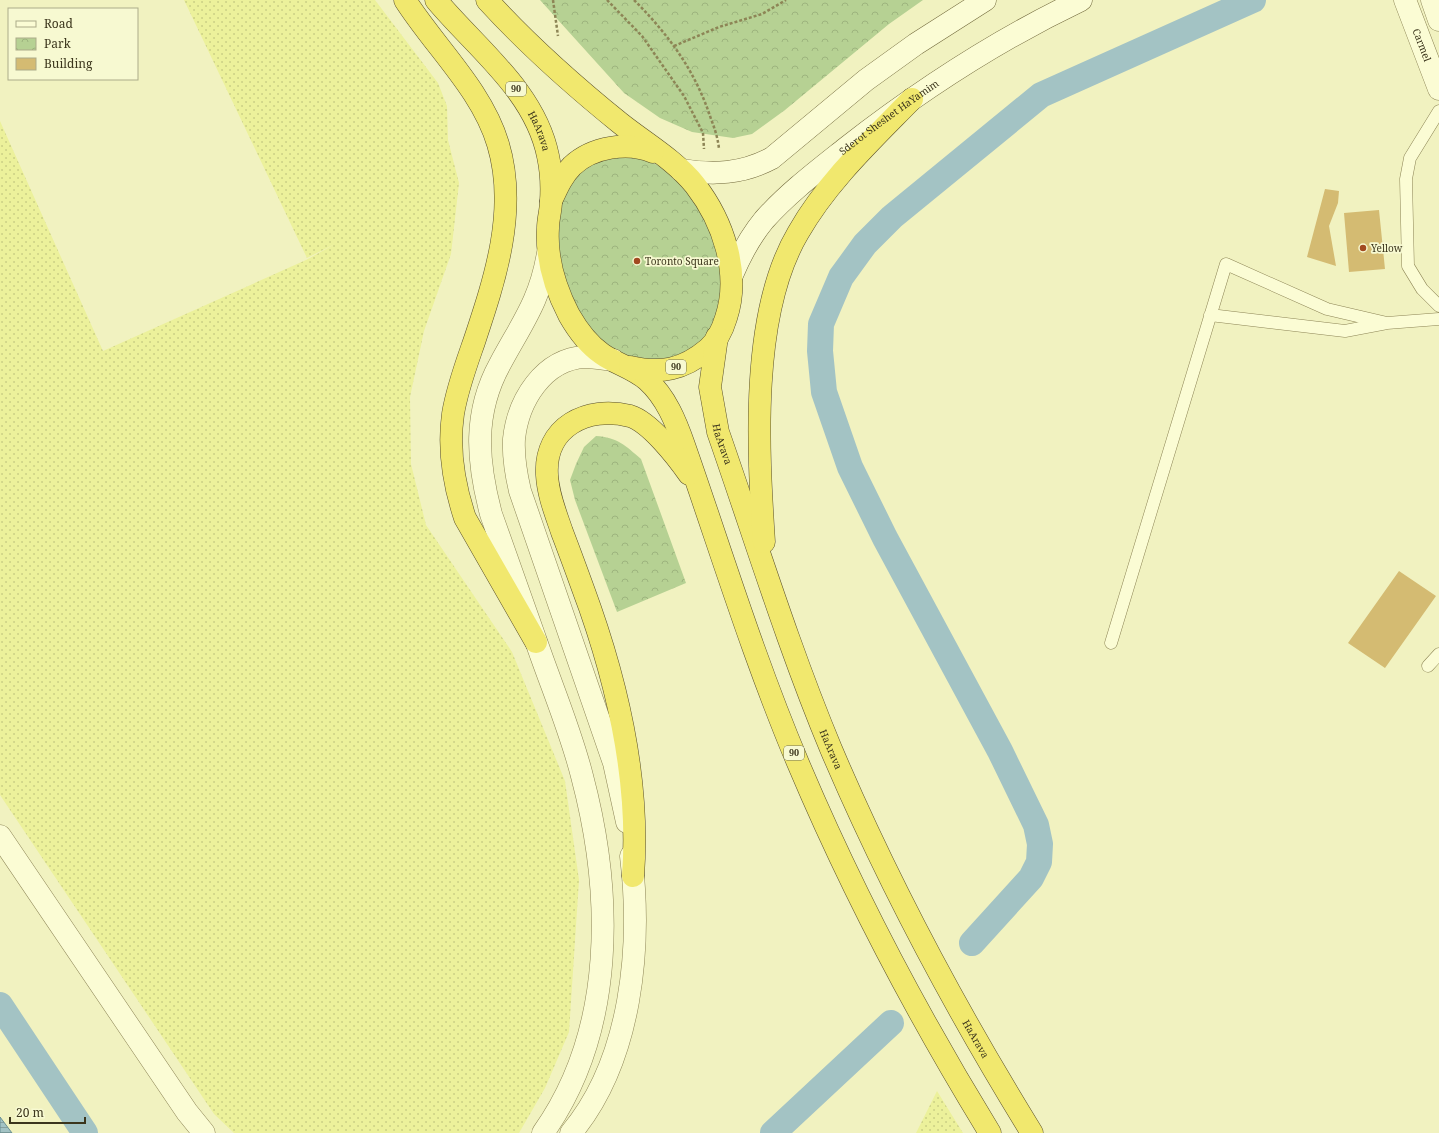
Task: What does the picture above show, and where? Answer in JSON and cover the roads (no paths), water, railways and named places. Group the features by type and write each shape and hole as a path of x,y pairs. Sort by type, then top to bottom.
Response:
{"highway":[{"path":"405,0 460,74 488,119 498,143 504,169 507,191 501,243 485,310 454,408 452,452 458,497 465,518 536,642"},
{"name":"HaArava","path":"436,0 506,76 529,108 540,129 548,154 551,201 548,228 548,253 553,276 570,317 592,345 602,354 647,380 656,389 670,410 680,433 776,709 821,815 870,919 912,1000 990,1133"},
{"name":"HaArava","path":"487,0 577,88 673,164 701,193 713,212 725,243 732,275 731,303 723,328 710,347 692,361 671,370 648,371 619,363"},
{"path":"769,579 762,508 760,430 764,355 775,286 784,259 797,233 813,209 849,164 912,100"},
{"name":"HaArava","path":"551,201 560,181 572,166 586,156 602,149 618,147 651,151 673,164"},
{"name":"HaArava","path":"717,337 710,387 718,432 822,726 877,852 954,1002 1032,1133"},
{"path":"633,876 635,819 629,759 606,656 553,505 547,475 550,451 560,433 576,420 594,413 614,412 633,417 650,429 674,455 702,496"}],"street":[{"path":"673,164 714,173 747,169 772,158 866,80 927,36 985,0"},
{"name":"Sderot Sheshet HaYamim","path":"732,275 754,234 784,200 868,131 990,48 1081,0"},
{"name":"Carmel","path":"1405,0 1439,89"},
{"path":"1432,0 1439,20"},
{"path":"543,1133 557,1114 574,1081 586,1047 595,1013 600,978 603,914 598,856 587,794 574,748 491,514 482,478 479,449 480,428 490,386 499,365 533,306 542,284 548,253"},
{"path":"571,1133 580,1123 599,1091 614,1057 625,1020 633,953 633,876 627,822 614,763 520,491 514,465 514,439 519,414 529,393 543,375 562,363 584,357 619,363"},
{"path":"0,836 187,1112 204,1133"}],"lane":[{"path":"1432,0 1439,3"},
{"path":"1439,112 1410,158 1406,179 1408,266 1422,289 1439,306"},
{"path":"1111,642 1226,264 1327,309 1387,323"},
{"path":"1210,315 1345,331 1387,323 1439,319"},
{"path":"1428,666 1439,654"}],"water":[{"path":"0,1117 12,1133 0,1133"}],"waterway":[{"path":"972,943 1031,878 1039,862 1040,844 1036,825 1000,751 885,538 850,467 824,392 820,351 821,324 841,277 865,244 892,217 1041,95 1253,0"},
{"path":"0,1005 85,1133"},
{"path":"773,1133 891,1023"}],"place":[{"name":"Yellow","path":"1363,248"},
{"name":"Toronto Square","path":"637,261"}]}
